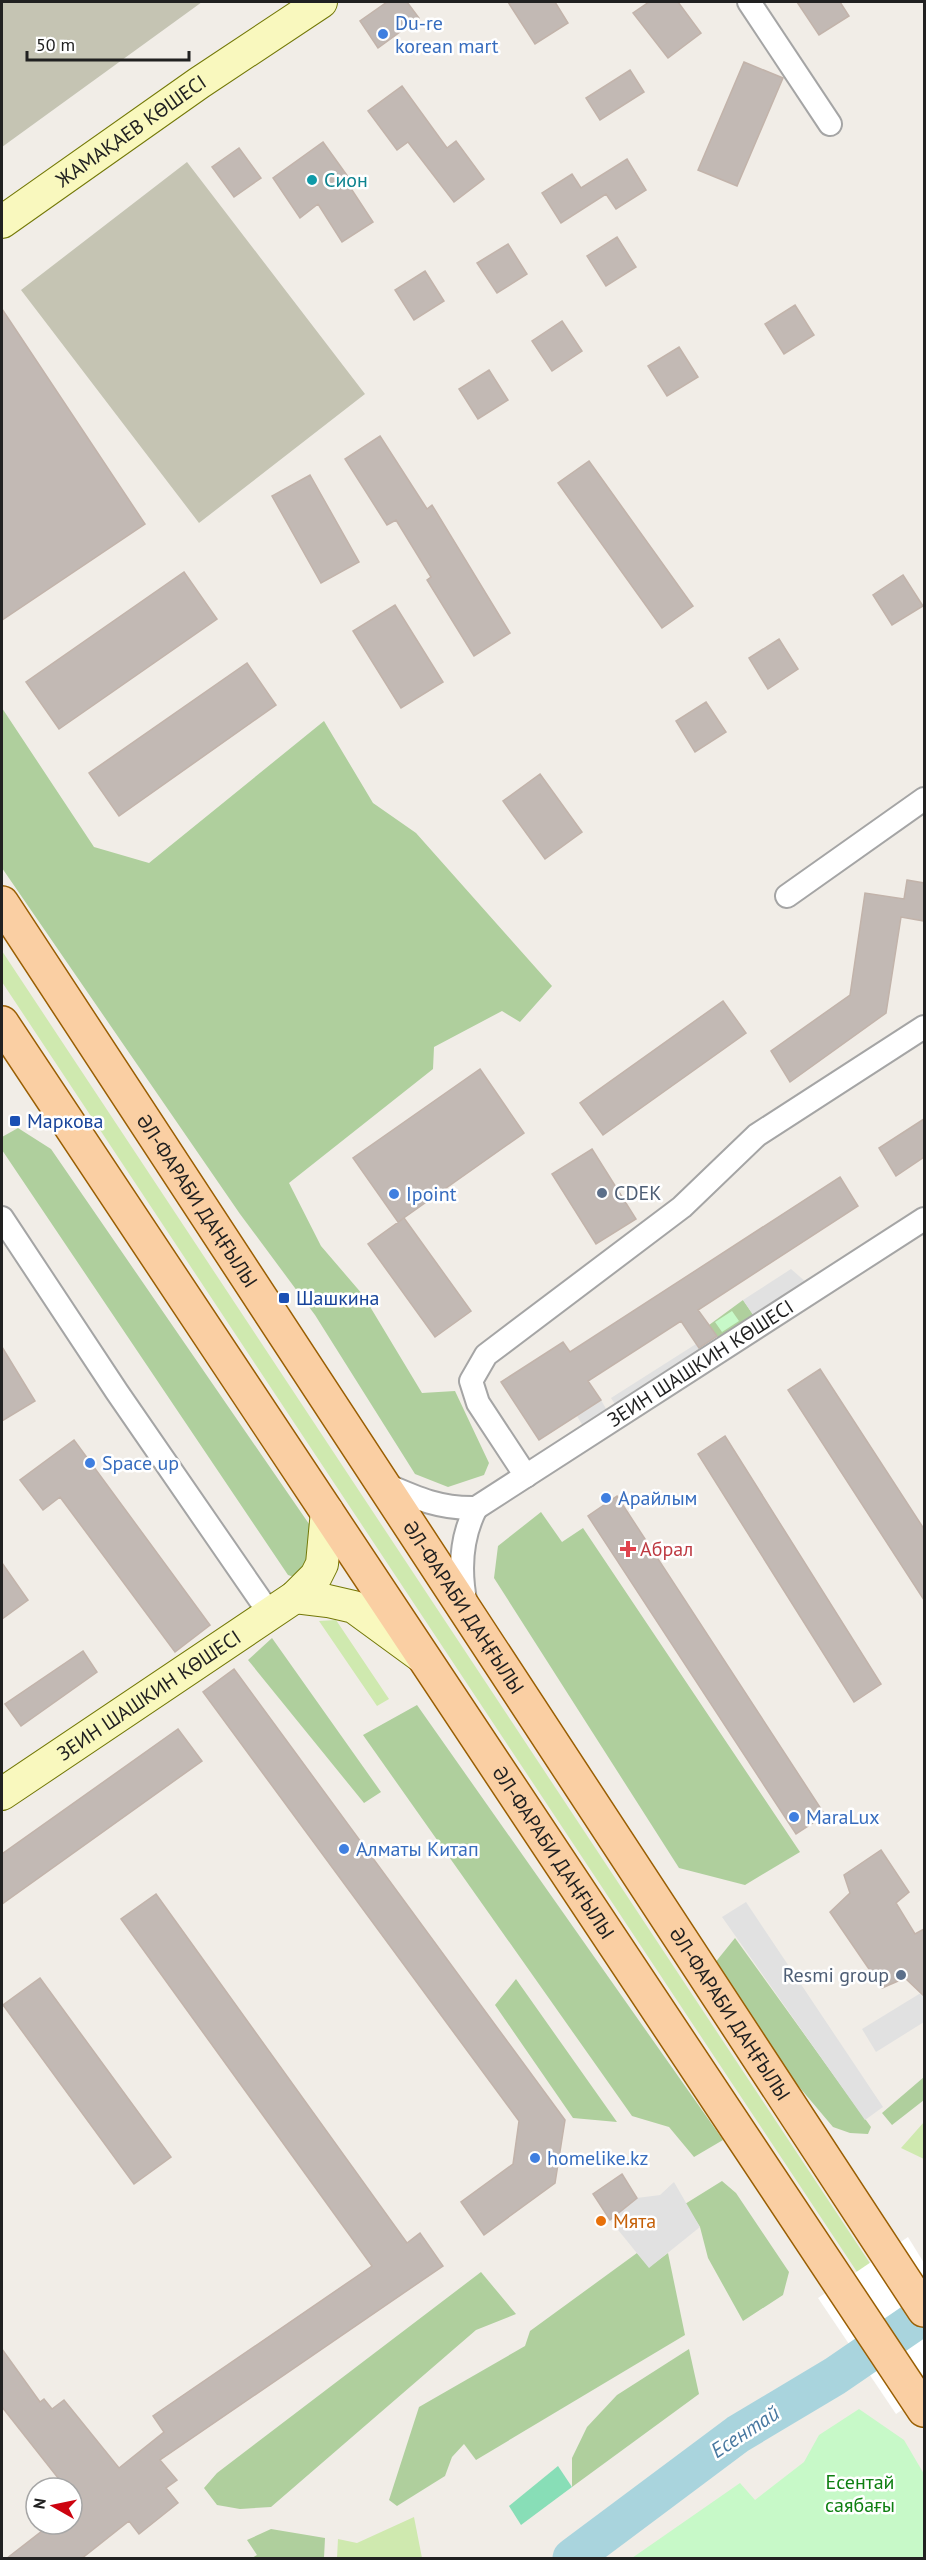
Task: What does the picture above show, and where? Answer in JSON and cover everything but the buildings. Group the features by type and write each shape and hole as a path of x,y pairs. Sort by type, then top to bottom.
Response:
{"main road":[{"name":"ӘЛ-ФАРАБИ ДАҢҒЫЛЫ","path":"2,903 924,2310"},
{"path":"2,1023 327,1511"},
{"name":"ӘЛ-ФАРАБИ ДАҢҒЫЛЫ","path":"327,1511 921,2404"}],"street":[{"name":"ЖАМАҚАЕВ КӨШЕСІ","path":"2,222 199,83 321,2"},
{"path":"749,2 830,124"},
{"path":"787,896 924,799"},
{"path":"526,1476 478,1403 471,1381 486,1354 682,1207 757,1135 924,1027"},
{"path":"2,1218 117,1392 282,1606 328,1601 354,1607 424,1659"},
{"name":"ЗЕИН ШАШКИН КӨШЕСІ","path":"476,1508 924,1219"},
{"path":"384,1484 453,1509 476,1508"},
{"path":"468,1612 461,1577 461,1552 466,1527 476,1508"},
{"name":"ЗЕИН ШАШКИН КӨШЕСІ","path":"2,1794 282,1606 316,1576 322,1564 327,1511"}],"shaded area":[{"path":"2,2 202,2 2,147"},
{"path":"187,162 365,394 199,523 21,290"},
{"path":"791,1269 815,1290 756,1319 743,1300"},
{"path":"696,1344 708,1359 622,1415 611,1398"},
{"path":"601,1400 613,1421 589,1436 577,1416"},
{"path":"746,1902 883,2107 865,2120 722,1917"},
{"path":"924,1991 924,2022 876,2052 862,2029"},
{"path":"674,2182 700,2227 649,2268 610,2220 637,2198 660,2195"}],"green space":[{"path":"2,708 94,847 149,863 324,721 373,803 416,833 552,986 520,1022 502,1011 434,1047 433,1069 289,1183 321,1246 363,1295 422,1393 455,1391 489,1463 484,1475 448,1487 415,1474 315,1315 240,1214 2,868"},
{"path":"2,951 924,2345 924,2373 2,982"},
{"path":"18,1128 51,1149 318,1537 300,1579 288,1575 2,1150 2,1137"},
{"path":"743,1300 756,1319 722,1343 709,1325"},
{"path":"732,1311 739,1321 722,1332 715,1322"},
{"path":"541,1512 562,1542 583,1528 800,1852 745,1885 679,1868 494,1578 498,1546"},
{"path":"336,1620 389,1699 377,1706 319,1621"},
{"path":"272,1638 381,1792 364,1803 248,1660"},
{"path":"417,1705 723,2140 694,2157 669,2127 632,2116 363,1735"},
{"path":"735,1938 871,2127 868,2134 850,2133 833,2127 795,2082 714,1964"},
{"path":"516,1979 617,2122 573,2118 495,2005"},
{"path":"924,2077 924,2100 892,2125 882,2113"},
{"path":"924,2122 924,2159 901,2148"},
{"path":"722,2181 736,2193 789,2272 783,2295 743,2321 708,2258 700,2227 685,2204"},
{"path":"637,2253 649,2267 668,2253 685,2335 476,2460 464,2444 452,2457 445,2476 397,2506 389,2500 419,2407 525,2346 530,2331"},
{"path":"481,2272 516,2314 476,2330 271,2507 240,2509 217,2505 204,2488 217,2473"},
{"path":"689,2349 699,2394 572,2487 572,2458 587,2427 617,2395"},
{"name":"Есентай саябағы","path":"859,2409 904,2440 924,2474 924,2558 632,2558 740,2483 755,2500 804,2462 819,2435"},
{"path":"558,2466 572,2487 521,2525 509,2506"},
{"path":"414,2517 422,2558 337,2558 338,2539 357,2543"},
{"path":"271,2529 325,2538 324,2558 252,2558 257,2555 247,2540"}],"pier":[{"path":"908,2237 924,2263 924,2395 896,2414 818,2298"}],"waterway":[{"name":"Есентай","path":"572,2558 738,2434 835,2376 924,2315"}],"place":[{"name":"Du-re korean mart","path":"383,34"},
{"name":"Сион","path":"312,180"},
{"name":"Маркова","path":"15,1121"},
{"name":"CDEK","path":"602,1193"},
{"name":"Ipoint","path":"394,1194"},
{"name":"Шашкина","path":"284,1298"},
{"name":"Space up","path":"90,1463"},
{"name":"Арайлым","path":"606,1498"},
{"name":"Абрал","path":"628,1549"},
{"name":"MaraLux","path":"794,1817"},
{"name":"Алматы Китап","path":"344,1849"},
{"name":"Resmi group","path":"901,1975"},
{"name":"homelike.kz","path":"535,2158"},
{"name":"Мята","path":"601,2221"}]}
